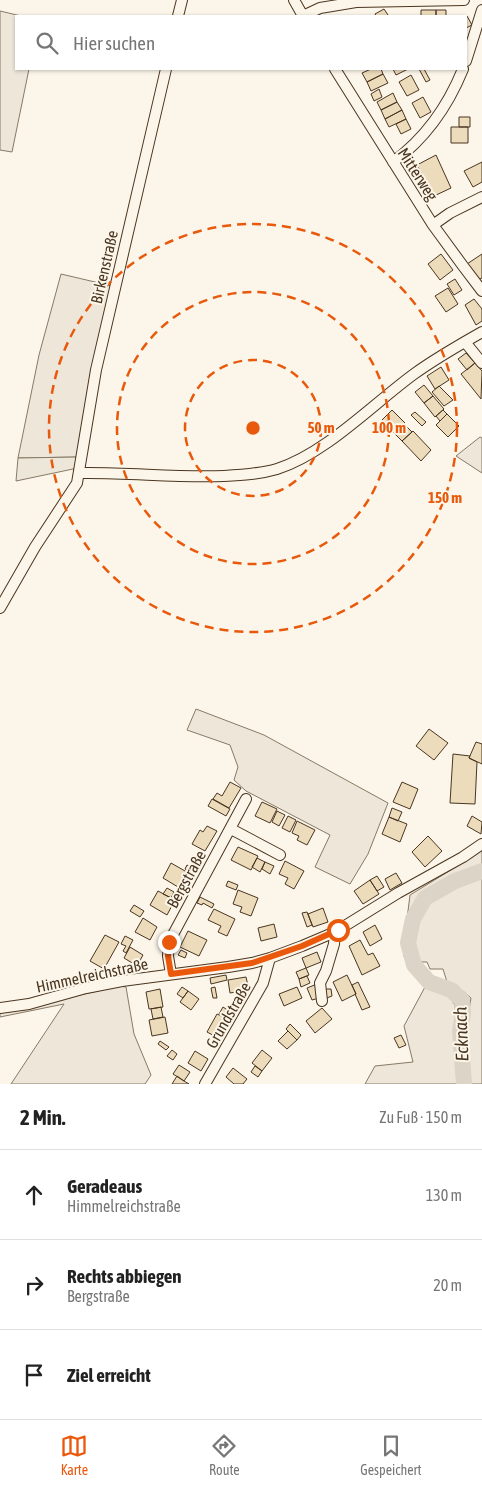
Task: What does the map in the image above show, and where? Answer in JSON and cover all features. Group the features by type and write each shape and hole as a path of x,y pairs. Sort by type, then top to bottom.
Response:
{"street":[{"path":"178,15 182,0"},
{"path":"294,0 302,15"},
{"path":"305,15 320,8 356,2 464,0"},
{"path":"467,59 482,10"},
{"name":"Birkenstraße","path":"0,608 34,547 77,483 96,370 166,70"},
{"name":"Mitterweg","path":"336,70 433,225 482,290"},
{"path":"393,162 407,152 432,126 454,90 463,70"},
{"path":"433,225 450,213 482,197"},
{"path":"79,473 192,476 259,473 277,469 307,455 356,421 438,357 482,332"},
{"path":"465,342 482,362"},
{"name":"Bergstraße","path":"171,974 168,956 169,942 186,907 246,799"},
{"path":"231,829 280,855"},
{"name":"Himmelreichstraße","path":"0,1008 29,1004 86,988 228,967 270,958 335,932 482,844"},
{"path":"322,1001 320,983 334,944 335,932"},
{"name":"Grundstraße","path":"205,1084 263,983 270,958"}],"shaded area":[{"path":"0,11 17,15 15,15 15,70 29,70 12,152 0,150"},
{"path":"61,274 112,286 77,457 18,458 39,355"},
{"path":"480,437 482,438 482,473 456,456"},
{"path":"77,457 76,468 16,481 18,458"},
{"path":"196,709 264,735 388,803 368,854 350,884 315,867 330,835 246,791 234,780 238,767 230,745 187,730"},
{"path":"482,849 482,1084 469,1084 466,1060 466,1028 471,998 455,984 447,982 443,969 430,969 427,962 419,962 404,957 404,943 410,895"},
{"path":"120,986 126,987 134,1034 151,1075 145,1084 11,1084 64,1004 0,1017 0,1013"},
{"path":"425,987 448,995 455,1005 454,1033 458,1084 365,1084 375,1066 413,1062 404,1026"}],"building":[{"path":"384,9 388,15 376,15"},
{"path":"421,10 436,10 436,15 421,15"},
{"path":"436,10 446,10 446,15 436,15"},
{"path":"467,16 472,25 467,28"},
{"path":"369,70 381,70 383,74 367,82 362,73"},
{"path":"394,70 406,70 396,75"},
{"path":"420,70 425,70 430,80 426,82"},
{"path":"383,74 388,83 371,91 367,82"},
{"path":"411,75 419,90 407,96 399,82"},
{"path":"379,89 382,97 374,101 371,94"},
{"path":"393,93 397,102 381,110 377,102"},
{"path":"423,97 431,112 420,118 412,103"},
{"path":"397,102 402,110 385,119 381,110"},
{"path":"402,110 406,119 389,127 385,119"},
{"path":"459,117 470,117 470,127 459,127"},
{"path":"406,119 411,129 401,134 396,124"},
{"path":"451,127 468,127 468,143 451,143"},
{"path":"436,155 451,188 434,196 417,165"},
{"path":"482,162 482,182 473,187 464,171"},
{"path":"441,254 453,270 440,280 428,264"},
{"path":"482,254 482,278 478,280 467,264"},
{"path":"455,279 462,290 454,295 447,284"},
{"path":"448,288 458,304 446,312 435,296"},
{"path":"474,299 482,309 482,321 476,325 465,305"},
{"path":"466,353 475,363 467,370 458,359"},
{"path":"475,363 482,371 481,399 461,374"},
{"path":"441,367 449,380 435,389 427,376"},
{"path":"424,385 433,396 424,403 415,392"},
{"path":"439,386 453,400 444,406 432,392"},
{"path":"433,396 444,409 435,417 424,403"},
{"path":"392,410 405,423 394,433 382,420"},
{"path":"443,410 447,414 440,421 436,416"},
{"path":"415,412 426,422 422,426 411,415"},
{"path":"447,414 459,426 448,437 436,425"},
{"path":"404,424 412,432 402,441 394,433"},
{"path":"413,431 431,450 421,461 402,441"},
{"path":"429,729 448,743 434,760 416,746"},
{"path":"476,742 482,744 482,764 469,758"},
{"path":"453,754 470,756 469,758 477,762 475,804 450,803"},
{"path":"230,782 241,788 229,808 213,799 217,793 222,796"},
{"path":"402,782 418,789 410,809 393,802"},
{"path":"212,799 230,809 226,816 208,806"},
{"path":"262,802 277,809 270,823 255,816"},
{"path":"392,808 402,812 398,821 389,817"},
{"path":"277,811 285,815 279,826 272,822"},
{"path":"288,816 296,820 290,832 282,828"},
{"path":"472,816 482,822 481,834 467,826"},
{"path":"389,817 407,824 400,842 382,834"},
{"path":"297,821 315,830 307,845 297,840 299,836 292,833"},
{"path":"207,826 217,831 205,851 192,844 200,830 203,832"},
{"path":"428,836 442,851 425,867 412,852"},
{"path":"238,847 258,856 251,870 231,860"},
{"path":"257,858 265,862 260,872 252,867"},
{"path":"285,861 304,871 294,889 285,884 288,878 279,874"},
{"path":"265,862 274,866 270,874 262,869"},
{"path":"171,863 192,875 183,890 163,878"},
{"path":"187,865 196,870 194,874 185,869"},
{"path":"396,873 402,883 390,890 385,879"},
{"path":"377,876 384,887 377,891 370,880"},
{"path":"370,880 379,894 363,904 354,891"},
{"path":"228,881 238,885 236,890 226,886"},
{"path":"167,888 174,892 171,898 163,894"},
{"path":"238,890 258,898 251,916 240,912 242,907 233,904"},
{"path":"158,891 175,900 167,915 150,905"},
{"path":"200,897 214,904 212,908 203,903 202,905 197,903"},
{"path":"134,905 144,911 140,917 130,911"},
{"path":"323,908 328,922 313,927 308,914"},
{"path":"214,909 235,919 227,936 218,932 221,926 208,920"},
{"path":"307,912 312,925 307,927 302,913"},
{"path":"143,918 157,927 150,940 135,932"},
{"path":"274,924 277,937 261,941 258,928"},
{"path":"375,925 382,939 370,946 363,932"},
{"path":"188,931 207,940 199,956 180,947"},
{"path":"105,935 119,942 104,969 90,961"},
{"path":"125,936 133,940 126,953 123,951 126,946 121,944"},
{"path":"360,940 368,955 373,953 380,966 362,975 349,946"},
{"path":"130,947 143,955 137,966 124,958"},
{"path":"181,950 187,953 185,958 178,955"},
{"path":"317,952 321,962 306,968 302,958"},
{"path":"306,968 309,975 299,979 296,972"},
{"path":"226,975 227,980 211,984 210,978"},
{"path":"347,975 356,994 342,1001 333,982"},
{"path":"307,976 310,983 301,987 299,979"},
{"path":"246,977 249,990 230,993 228,980"},
{"path":"358,982 370,1007 362,1010 352,985"},
{"path":"317,984 319,998 312,1000 307,988"},
{"path":"182,987 188,991 183,998 177,994"},
{"path":"215,987 217,998 213,998 211,988"},
{"path":"297,987 302,998 284,1006 279,994"},
{"path":"160,989 163,1007 149,1009 146,992"},
{"path":"323,989 331,989 332,996 324,999"},
{"path":"188,991 199,999 191,1010 180,1002"},
{"path":"161,1007 163,1017 153,1019 151,1009"},
{"path":"223,1007 232,1013 229,1020 219,1014"},
{"path":"322,1008 332,1019 315,1033 306,1021"},
{"path":"217,1014 230,1020 220,1039 207,1032"},
{"path":"165,1017 168,1033 152,1036 149,1020"},
{"path":"290,1024 301,1035 297,1040 286,1029"},
{"path":"288,1031 297,1040 287,1049 278,1041"},
{"path":"401,1035 406,1045 399,1048 394,1038"},
{"path":"160,1041 169,1047 166,1050 158,1044"},
{"path":"172,1050 177,1054 173,1060 167,1056"},
{"path":"262,1050 272,1058 262,1071 252,1063"},
{"path":"195,1051 208,1059 201,1071 188,1063"},
{"path":"179,1065 190,1072 184,1081 173,1074"},
{"path":"255,1066 262,1071 258,1077 251,1072"},
{"path":"233,1068 247,1079 243,1084 234,1084 226,1077"},
{"path":"177,1076 184,1081 189,1084 172,1084"}],"waterway":[{"name":"Ecknach","path":"464,1084 460,1031 463,1013 462,1000 451,990 429,982 414,965 408,943 413,919 425,898 455,881 482,871"}],"route":[{"path":"169,942 167,948 171,974 252,963 302,946 338,930"}]}
